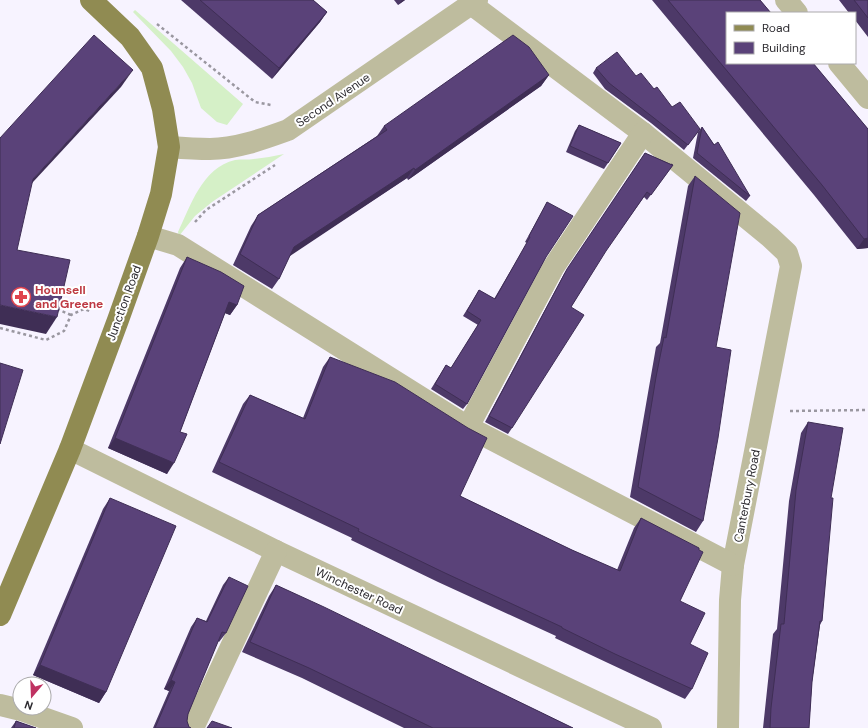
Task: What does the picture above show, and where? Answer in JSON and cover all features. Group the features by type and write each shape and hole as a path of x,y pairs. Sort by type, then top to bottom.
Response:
{"main road":[{"name":"Junction Road","path":"0,615 70,449 118,320 148,236 161,194 169,147 163,109 152,68 130,37 100,3"}],"street":[{"path":"786,0 796,12"},
{"path":"468,427 553,268 644,133 474,2"},
{"name":"Second Avenue","path":"169,147 211,149 239,145 265,139 288,130 474,2"},
{"path":"840,64 868,98"},
{"name":"Canterbury Road","path":"644,133 770,237 787,253 791,266 764,412 733,565 730,600 728,728"},
{"path":"148,236 178,245 468,427 733,565"},
{"name":"Winchester Road","path":"70,449 276,551 651,728"},
{"path":"193,728 276,551"},
{"path":"0,705 21,710 72,728"}],"path":[{"path":"151,19 255,102 278,107 292,103 311,115"},
{"path":"178,245 191,226 206,210 276,165"},
{"path":"51,307 71,315"},
{"path":"0,328 46,340 64,331 71,315 84,309 118,320"},
{"path":"764,412 868,410"}],"green space":[{"path":"135,10 243,104 227,125 217,122 201,108 192,83 183,67 171,51 133,12"},
{"path":"284,154 212,202 195,216 179,236 178,232 193,199 206,179 214,171 224,164 235,160 258,159"}],"building":[{"path":"200,0 313,0 327,12 279,68"},
{"path":"668,0 760,0 770,12 726,12 726,64 814,64 868,129 868,238 864,239 822,185"},
{"path":"854,0 868,0 868,18"},
{"path":"94,35 133,70 33,179 17,250 70,260 57,317 0,305 0,138"},
{"path":"513,35 529,47 549,75 415,170 414,168 294,247 279,279 240,254 258,215 387,130 384,126"},
{"path":"617,52 636,76 641,73 654,89 657,87 672,107 680,102 700,129 688,145 609,83 596,68"},
{"path":"579,125 621,143 608,163 570,146"},
{"path":"702,127 714,145 718,142 750,196 697,153"},
{"path":"645,153 673,165 651,195 647,192 606,251 571,307 584,315 512,428 489,416 567,269"},
{"path":"695,176 740,213 716,347 731,350 718,438 703,521 638,487 656,377 664,337 666,338"},
{"path":"547,202 573,216 546,257 467,404 435,384 446,365 451,368 481,320 467,311 479,290 495,299 530,237 529,236"},
{"path":"187,257 221,272 244,286 237,305 229,302 180,432 187,434 174,463 115,438"},
{"path":"330,357 395,382 468,428 487,438 460,496 572,550 620,571 641,518 699,548 699,550 703,552 680,601 705,613 690,644 708,653 692,689 445,573 358,531 359,529 219,462 250,395 305,419"},
{"path":"0,363 23,370 0,444"},
{"path":"808,422 843,428 831,498 833,498 822,621 820,621 812,682 809,728 770,728 781,624 784,624 796,490"},
{"path":"110,498 176,526 106,692 40,665"},
{"path":"229,577 248,586 226,633 222,632 188,714 187,721 189,727 191,728 155,728 175,682 171,680 197,618 207,622"},
{"path":"276,585 573,728 433,728 309,668 250,642"},
{"path":"16,721 36,728 14,728"},
{"path":"212,721 232,728 207,728"}],"place":[{"name":"Hounsell and Greene","path":"21,297"}]}
